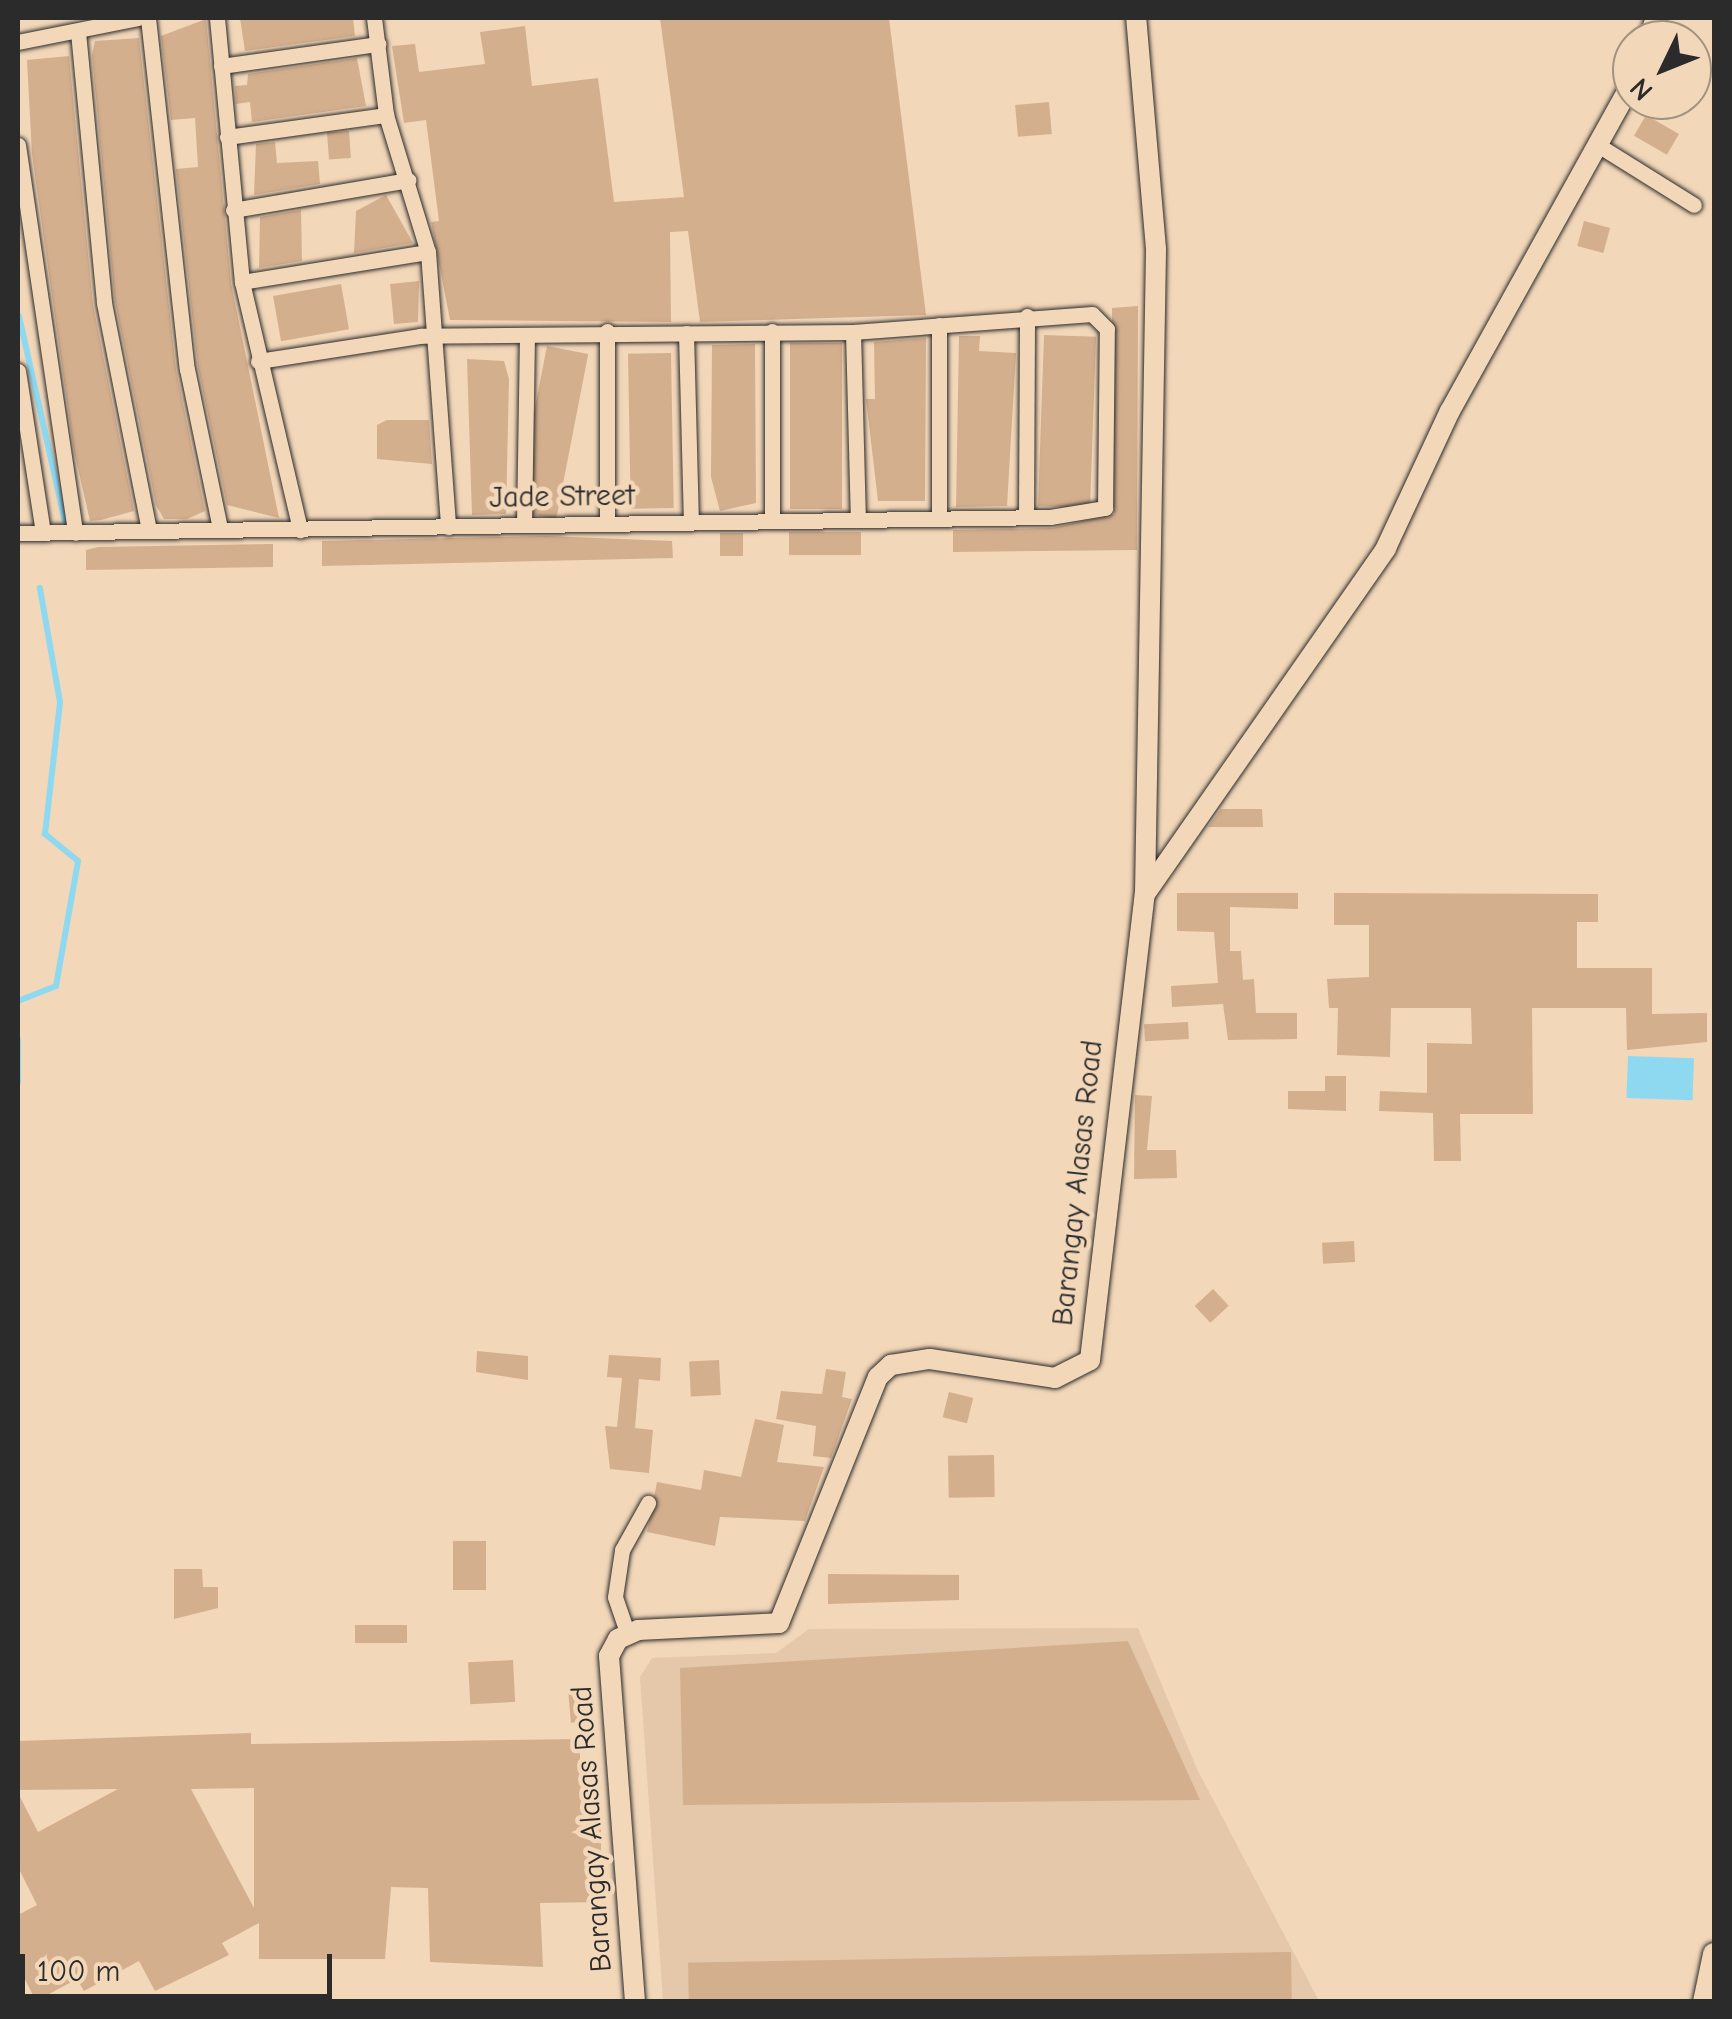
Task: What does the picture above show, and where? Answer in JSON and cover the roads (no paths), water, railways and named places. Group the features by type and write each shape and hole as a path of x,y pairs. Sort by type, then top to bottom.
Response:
{"main road":[{"path":"1704,2002 1714,1954"}],"street":[{"path":"18,42 138,18"},
{"path":"148,18 186,369 220,528"},
{"path":"217,18 242,282 300,530"},
{"path":"374,18 386,114 428,252 430,336 448,528"},
{"path":"1136,18 1156,249 1146,894"},
{"path":"78,32 104,303 148,530"},
{"path":"221,66 378,44"},
{"path":"227,137 386,114"},
{"path":"1146,894 1386,548 1612,119"},
{"path":"18,145 25,296 75,533"},
{"path":"1598,145 1694,205"},
{"path":"233,210 408,180"},
{"path":"242,282 428,252"},
{"name":"Jade Street","path":"18,533 1026,517 1106,508 1105,324 1092,314 1026,316"},
{"path":"258,361 430,336 527,337 607,330 853,332 1026,316 1026,517"},
{"path":"938,325 940,518"},
{"path":"607,330 607,523"},
{"path":"772,331 772,521"},
{"path":"853,332 858,520"},
{"path":"686,333 692,522"},
{"path":"524,525 527,337"},
{"path":"18,371 43,533"},
{"name":"Barangay Alasas Road","path":"635,2002 610,1656 628,1635 780,1623 878,1376 891,1365 930,1359 1055,1378 1090,1360 1146,894"},
{"path":"628,1635 615,1597 622,1550 648,1503"}],"water":[{"path":"1628,1056 1694,1058 1692,1100 1627,1098"}],"waterway":[{"path":"19,316 65,521"},
{"path":"18,1001 56,986 78,861 45,834 60,702 40,588"},
{"path":"18,1040 18,1082"}]}
